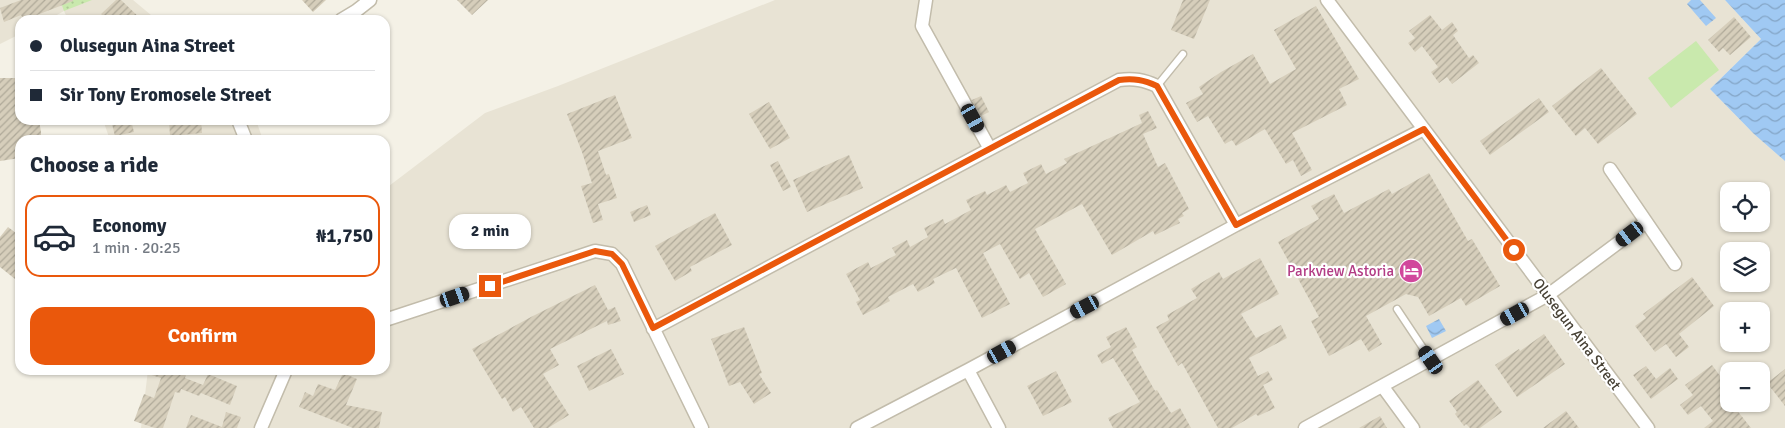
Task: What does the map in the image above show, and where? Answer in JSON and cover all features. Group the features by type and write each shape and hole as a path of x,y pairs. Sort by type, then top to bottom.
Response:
{"street":[{"path":"349,15 370,0"},
{"path":"926,0 922,26 990,149"},
{"name":"Olusegun Aina Street","path":"1333,2 1424,129 1648,428"},
{"path":"653,328 1119,80 1130,78 1144,80 1157,86 1236,225"},
{"path":"857,428 1236,225 1424,129"},
{"path":"1610,169 1675,264"},
{"path":"1306,428 1548,296 1646,222"},
{"path":"390,318 595,251 612,254 622,264 702,428"},
{"path":"968,370 999,428"},
{"path":"266,426 284,375"},
{"path":"1383,387 1413,428"}],"lane":[{"path":"1157,86 1183,54"},
{"path":"1397,309 1431,360"}],"shaded area":[{"path":"0,0 133,0 151,15 66,15 64,11 57,15 15,15 15,36 0,44"},
{"path":"775,0 1725,0 1761,39 1710,89 1754,134 1785,161 1785,428 141,428 147,375 390,375 390,185 485,113"},
{"path":"105,125 258,125 261,135 219,135 108,135"}],"green space":[{"path":"60,0 92,0 64,11"},
{"path":"1696,41 1719,70 1671,108 1648,78"}],"water":[{"path":"1691,0 1700,0 1716,18 1706,26 1687,4"},
{"path":"1725,0 1785,0 1785,161 1754,134 1710,89 1761,39"},
{"path":"1439,319 1446,331 1432,338 1426,326"}],"building":[{"path":"21,0 73,0 37,15 15,15 15,17 4,22 0,8"},
{"path":"116,0 121,0 137,15 102,15"},
{"path":"302,0 326,0 313,12"},
{"path":"457,0 488,0 472,15"},
{"path":"1183,0 1210,0 1194,39 1171,30"},
{"path":"1316,6 1359,79 1339,89 1347,105 1292,133 1312,170 1301,176 1293,160 1286,164 1265,129 1236,146 1232,140 1225,144 1208,116 1197,122 1186,103 1203,94 1199,87 1253,54 1270,84 1296,69 1274,30"},
{"path":"1430,15 1442,30 1452,22 1458,31 1453,35 1469,58 1473,55 1479,63 1452,84 1447,77 1439,83 1431,72 1438,67 1422,46 1415,52 1408,43 1415,38 1409,31"},
{"path":"1734,17 1751,37 1730,55 1723,48 1719,52 1708,40"},
{"path":"1601,68 1637,114 1598,144 1585,128 1576,136 1552,106"},
{"path":"0,78 15,78 15,125 40,125 41,135 15,135 15,159 0,161"},
{"path":"615,95 632,138 598,151 606,175 609,174 617,198 598,204 603,220 593,223 581,186 592,183 567,114"},
{"path":"981,96 989,112 981,116 972,100"},
{"path":"1539,98 1549,112 1490,155 1480,141"},
{"path":"769,102 790,138 770,149 749,114"},
{"path":"1148,111 1157,128 1143,134 1158,167 1165,163 1189,209 1182,213 1184,216 1178,219 1180,223 1155,235 1153,231 1112,255 1082,204 1035,229 1066,284 1043,297 1029,273 1020,279 1000,244 983,253 1010,304 982,318 956,268 933,279 935,283 918,292 913,284 888,297 890,301 863,315 856,302 860,300 846,274 868,262 871,268 896,255 892,248 907,240 910,247 928,237 924,228 943,219 945,224 971,210 966,200 985,191 987,195 1006,185 1010,192 1028,183 1023,173 1041,164 1046,174 1067,163 1064,159 1142,123 1139,115"},
{"path":"112,125 132,125 134,132 115,135"},
{"path":"169,125 201,125 202,133 170,135"},
{"path":"849,155 863,188 807,212 793,180"},
{"path":"778,161 791,187 783,191 770,165"},
{"path":"1429,173 1468,241 1472,239 1500,286 1466,306 1461,298 1429,316 1418,297 1406,294 1366,316 1382,344 1369,352 1361,339 1329,356 1311,321 1319,317 1278,242 1319,219 1311,206 1334,194 1344,213 1389,189 1392,194"},
{"path":"647,205 651,215 634,222 630,212"},
{"path":"715,213 732,245 690,267 692,271 675,281 655,246"},
{"path":"8,227 15,232 15,279 0,267 0,237"},
{"path":"1260,258 1279,294 1241,314 1256,338 1281,325 1287,338 1249,358 1258,376 1268,371 1273,380 1263,385 1275,408 1258,416 1256,414 1232,428 1218,428 1182,363 1178,366 1156,327 1169,320 1167,315 1197,298 1191,289 1219,272 1223,279"},
{"path":"1692,277 1714,306 1679,334 1689,347 1676,357 1666,344 1655,352 1635,326 1646,318 1643,314"},
{"path":"595,285 608,310 615,307 621,321 608,325 607,321 550,349 559,365 543,374 569,415 548,428 534,428 521,407 513,412 505,397 502,399 472,349"},
{"path":"744,327 762,373 759,374 771,393 754,404 740,382 729,386 711,339"},
{"path":"1126,327 1137,347 1132,350 1155,391 1157,390 1171,413 1180,408 1191,428 1113,428 1108,418 1140,402 1113,358 1102,364 1097,355 1111,347 1106,337"},
{"path":"1544,334 1565,364 1517,397 1495,365 1519,349 1520,351"},
{"path":"611,349 624,374 589,391 577,366"},
{"path":"1712,365 1720,376 1720,412 1738,412 1751,428 1704,428 1713,421 1701,406 1688,415 1680,405 1693,395 1685,385"},
{"path":"1646,366 1656,379 1670,368 1678,379 1651,399 1633,375"},
{"path":"1785,369 1785,406 1770,387 1770,381"},
{"path":"1056,371 1072,402 1043,416 1027,386"},
{"path":"152,375 186,375 185,378 203,385 208,375 210,375 237,386 230,405 201,393 199,396 181,389 180,393 175,392 163,428 155,428 134,421 144,394 154,398 161,378"},
{"path":"342,375 357,379 346,405 382,412 379,428 353,428 299,407 305,392 313,396 318,384 335,390"},
{"path":"1478,380 1502,412 1480,428 1470,428 1466,424 1464,426 1455,414 1457,412 1449,401"},
{"path":"1566,411 1579,428 1543,428"},
{"path":"226,412 241,417 237,428 186,428 191,415 222,427"},
{"path":"1380,416 1387,428 1359,428"}],"place":[{"name":"Parkview Astoria","path":"1411,271"}],"route":[{"path":"490,286 595,251 612,254 622,264 653,328 1119,80 1130,78 1144,80 1157,86 1236,225 1424,129 1514,250"}]}
